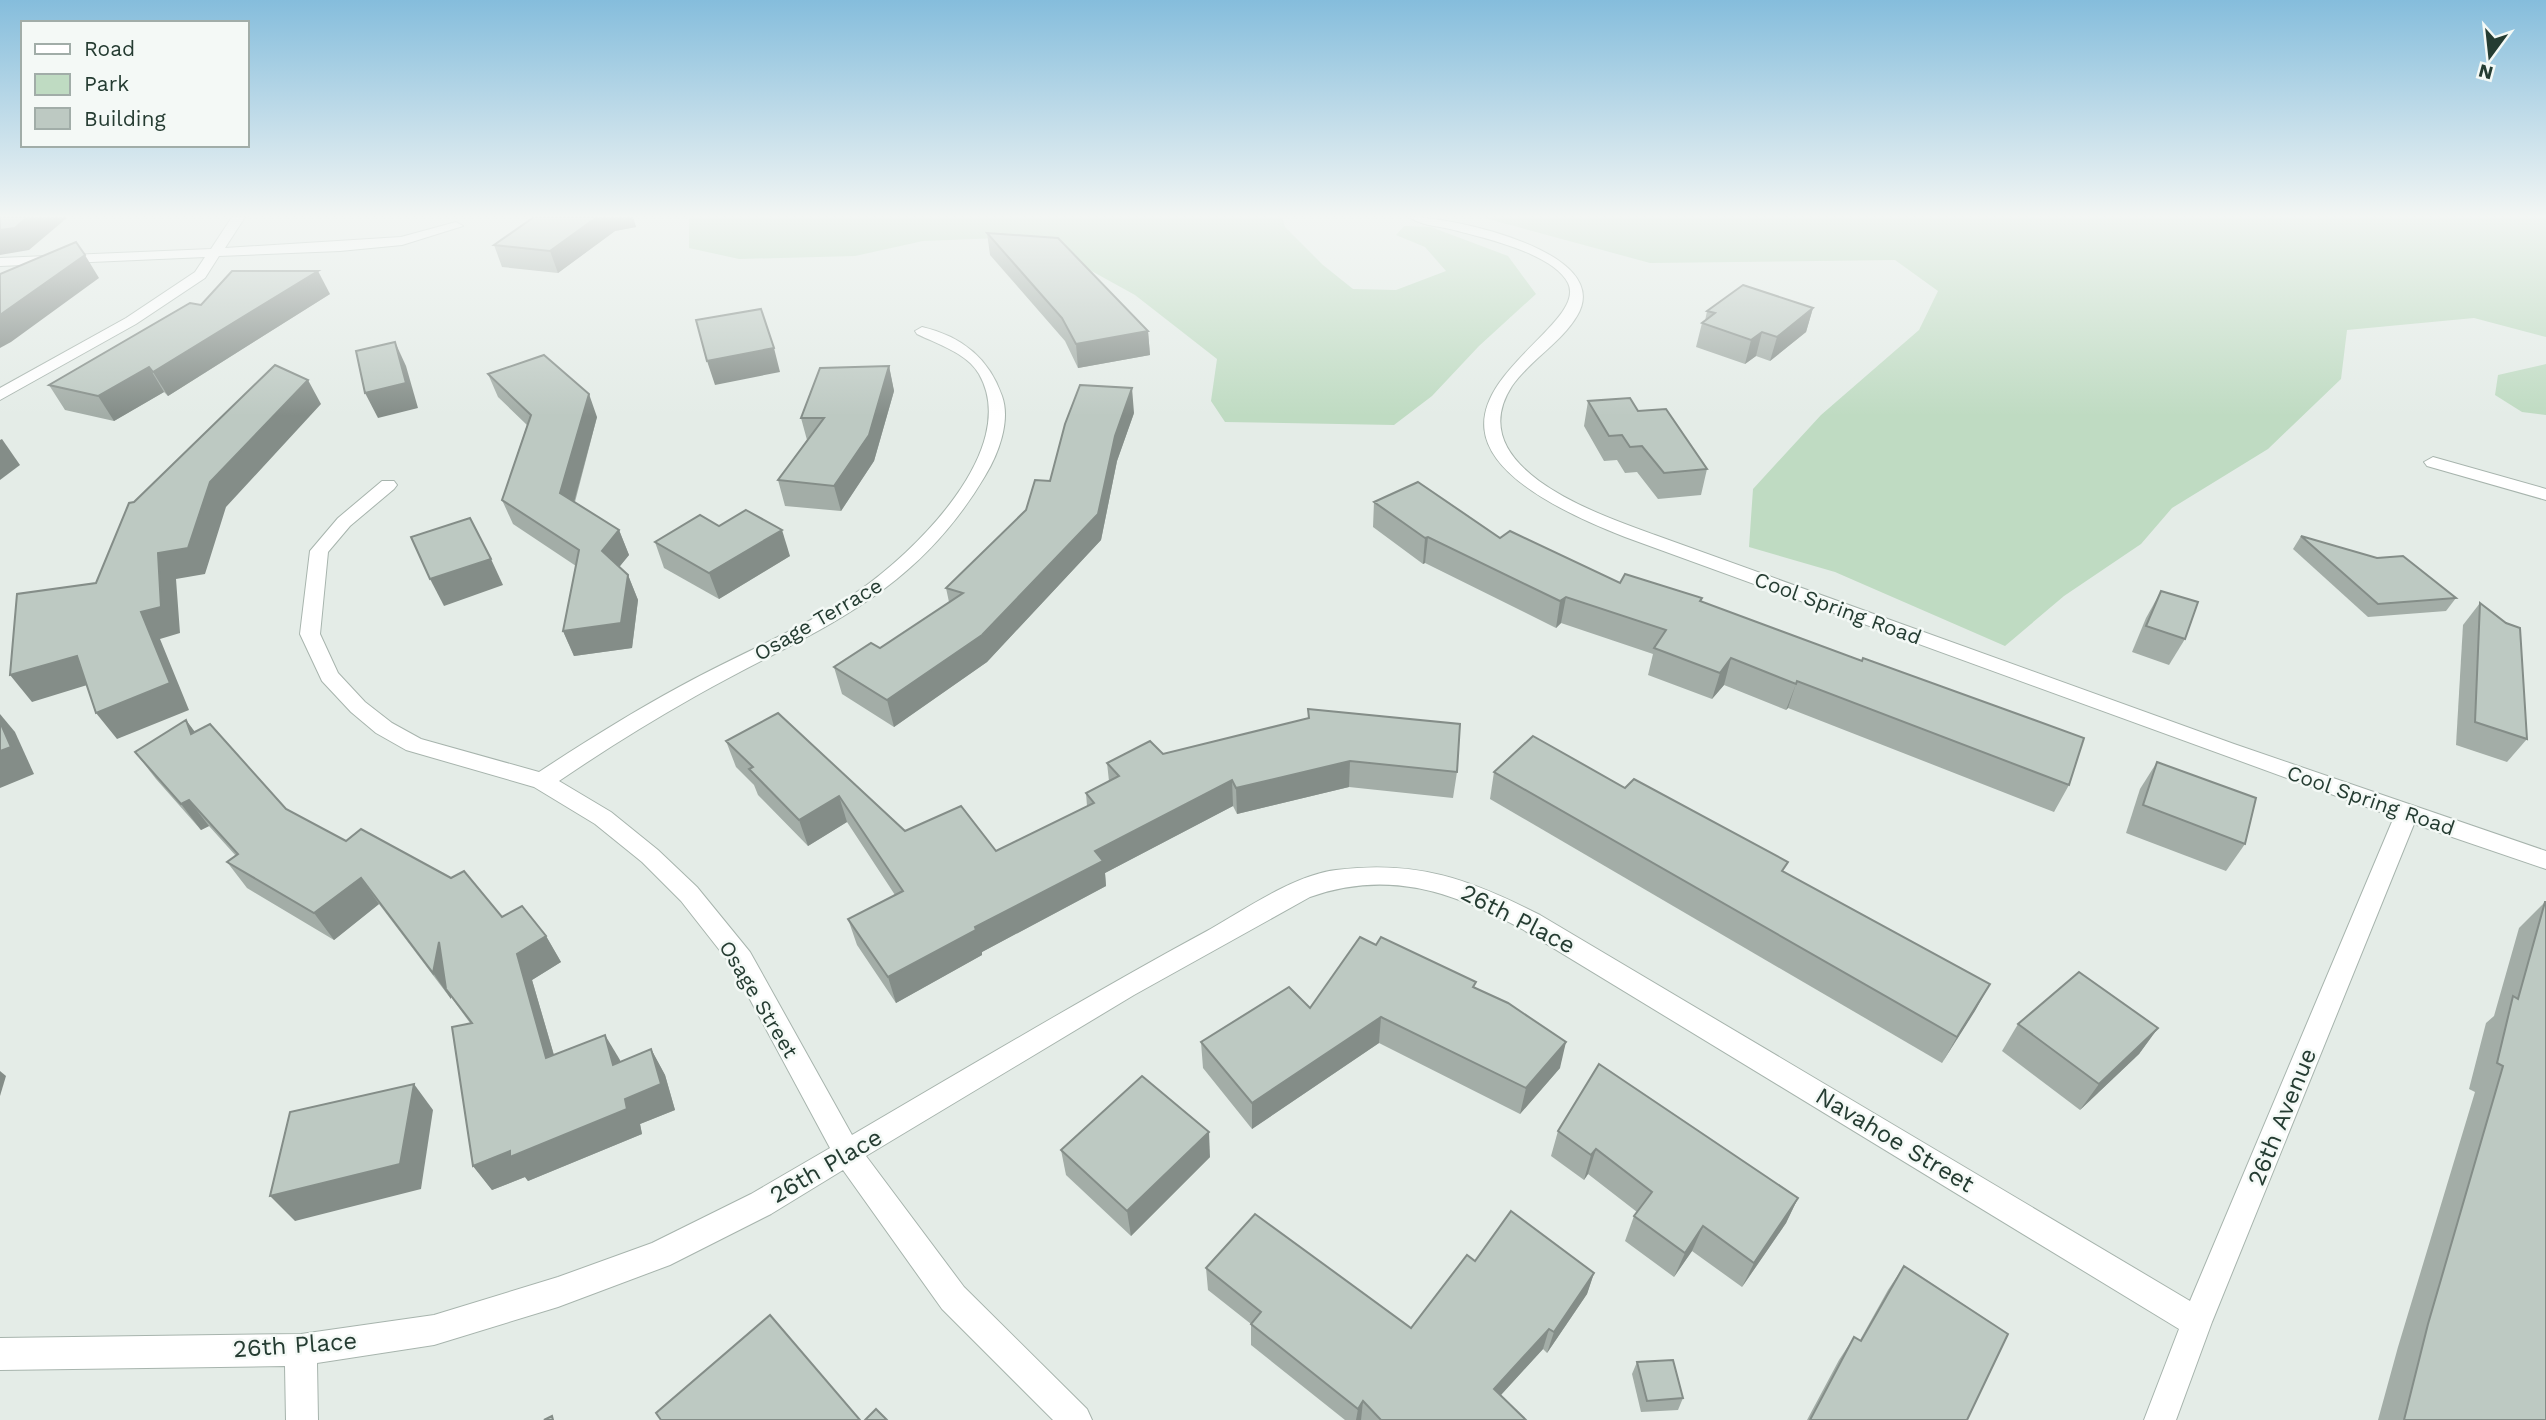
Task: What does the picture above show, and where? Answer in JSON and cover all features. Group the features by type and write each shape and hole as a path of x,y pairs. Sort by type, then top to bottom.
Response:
{"street":[{"path":"0,395 167,299 189,283"},
{"name":"Cool Spring Road","path":"1574,283 1576,306 1570,316 1506,382 1497,396 1493,412 1492,429 1511,463 1559,502 1601,522 2407,814 2546,860"},
{"name":"Osage Terrace","path":"542,781 623,728 865,596 930,541 968,494 989,449 997,423 997,400 986,372 972,357 922,331"},
{"path":"2433,462 2546,495"},
{"name":"Osage Street","path":"388,485 344,522 319,551 310,634 329,676 358,707 384,728 414,744 456,759 542,781 603,818 650,856 689,894 741,960 848,1154 953,1298 1076,1420"},
{"name":"26th Avenue","path":"2160,1420 2197,1322 2407,814"},
{"name":"26th Place","path":"0,1354 301,1350 434,1330 558,1292 659,1255 761,1204 1125,988 1302,890 1335,879 1401,876 1444,883 1487,899 1594,958"},
{"name":"Navahoe Street","path":"1594,958 2197,1322"},
{"path":"301,1350 302,1420"}],"green space":[{"path":"1114,283 1346,283 1353,289 1396,290 1414,283 1528,283 1536,294 1479,346 1432,396 1394,425 1225,422 1211,401 1217,359 1135,295"},
{"path":"1927,283 2546,283 2546,337 2474,318 2347,330 2341,379 2268,449 2172,508 2141,544 2064,596 2005,646 1835,572 1749,547 1753,489 1821,415 1919,330 1938,291"},
{"path":"2546,364 2546,415 2522,412 2495,395 2498,375"}],"building":[{"path":"0,283 45,283 0,315"},
{"path":"221,283 298,283 153,372 149,367 98,396 49,385 190,303 201,305"},
{"path":"1031,283 1102,283 1148,331 1076,344 1062,318"},
{"path":"1743,285 1813,308 1777,337 1762,332 1751,340 1702,323 1715,313 1707,311"},
{"path":"761,309 774,348 707,361 696,320"},
{"path":"395,342 406,383 365,393 356,351"},
{"path":"544,355 589,394 560,493 619,530 602,551 628,575 621,623 563,631 579,550 502,500 531,415 488,374"},
{"path":"275,365 308,380 210,482 188,548 158,553 161,607 141,612 170,683 96,713 77,656 10,675 17,594 96,583 129,503 134,502"},
{"path":"889,366 869,435 834,486 778,480 824,418 801,418 820,368"},
{"path":"1080,385 1132,388 1115,436 1098,514 982,635 887,700 834,667 871,643 880,648 963,593 946,588 1026,510 1035,480 1050,481 1065,424"},
{"path":"1630,398 1638,411 1666,409 1707,469 1664,473 1642,446 1630,447 1622,435 1609,436 1588,401"},
{"path":"1418,482 1500,538 1510,531 1620,583 1625,574 1702,598 1700,601 1862,661 1863,658 2084,738 2069,785 1731,658 1720,673 1654,648 1666,630 1566,597 1560,601 1428,537 1425,538 1374,502"},
{"path":"746,510 782,530 709,573 655,542 700,515 719,526"},
{"path":"470,518 491,559 430,579 411,537"},
{"path":"2301,536 2377,558 2403,556 2456,598 2378,604"},
{"path":"2161,591 2198,602 2185,639 2146,626"},
{"path":"2480,603 2506,623 2520,628 2527,739 2475,722"},
{"path":"1308,709 1460,724 1457,772 1350,761 1236,788 1232,780 1095,851 1103,861 975,927 976,930 888,977 848,919 903,891 839,796 799,820 749,769 753,767 726,741 778,713 905,831 961,806 996,851 1094,803 1086,793 1119,776 1107,763 1150,741 1163,754 1309,718"},
{"path":"186,720 191,734 210,724 286,809 346,841 361,829 451,878 464,871 502,917 522,906 546,936 517,954 546,1058 605,1035 613,1065 651,1049 661,1084 625,1099 627,1109 510,1157 510,1151 473,1166 452,1027 472,1023 446,989 439,942 433,973 361,878 314,913 227,862 238,854 189,800 181,804 135,752"},
{"path":"0,722 11,747 0,751"},
{"path":"1533,736 1625,788 1634,779 1788,862 1782,871 1990,984 1957,1037 1494,772"},
{"path":"2157,762 2256,798 2245,844 2143,805"},
{"path":"2545,902 2546,1420 2404,1420 2428,1324 2503,1066 2497,1063 2513,996 2518,999"},
{"path":"1360,937 1376,945 1381,937 1476,982 1473,987 1508,1003 1566,1042 1526,1088 1381,1017 1252,1103 1201,1042 1289,987 1310,1008"},
{"path":"2079,972 2158,1028 2099,1084 2018,1024"},
{"path":"1599,1064 1798,1198 1754,1263 1703,1226 1685,1253 1634,1216 1652,1192 1596,1149 1591,1155 1558,1131"},
{"path":"1142,1076 1209,1132 1127,1211 1061,1150"},
{"path":"414,1084 400,1164 270,1196 290,1112"},
{"path":"1511,1211 1594,1273 1554,1332 1549,1329 1494,1389 1526,1420 1381,1420 1363,1401 1358,1409 1251,1324 1261,1312 1206,1268 1255,1214 1411,1328 1467,1255 1475,1261"},
{"path":"1904,1266 2008,1334 1967,1420 1810,1420 1854,1337 1861,1341"},
{"path":"770,1315 860,1420 661,1420 656,1413"},
{"path":"1673,1360 1683,1398 1647,1401 1637,1362"},
{"path":"876,1409 887,1420 865,1420"}]}
